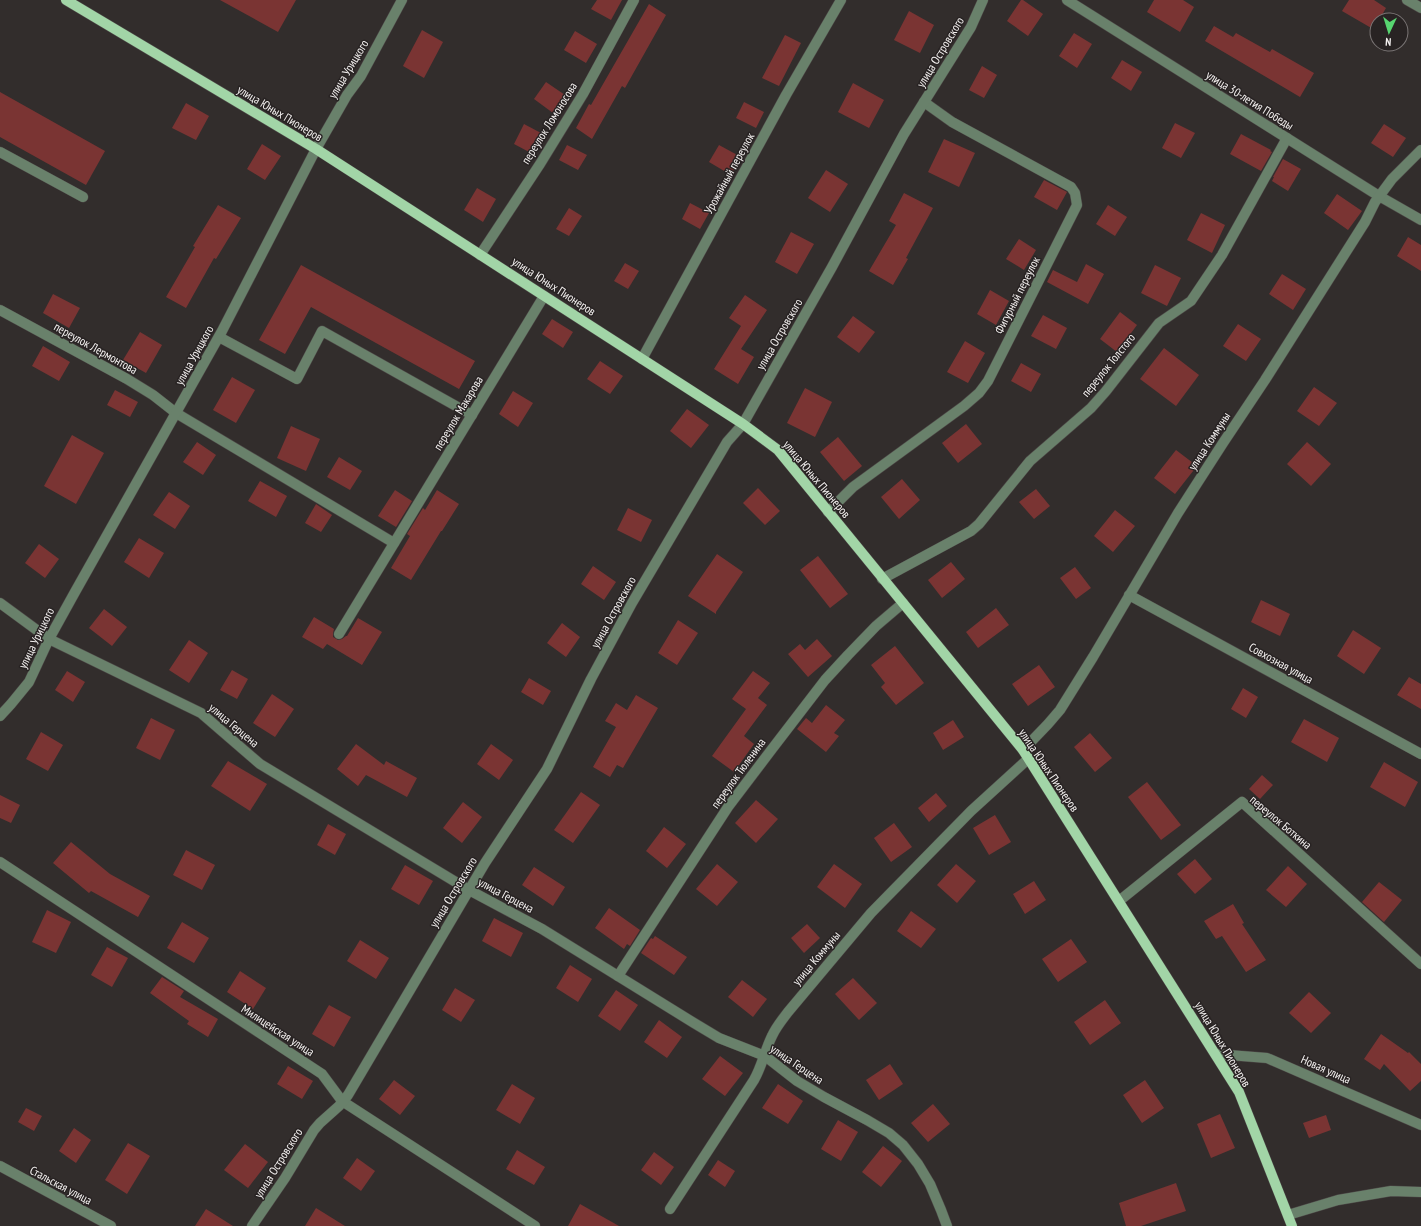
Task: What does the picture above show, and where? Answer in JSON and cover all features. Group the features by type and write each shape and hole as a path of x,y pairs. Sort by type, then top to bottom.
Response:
{"main road":[{"name":"улица Юных Пионеров","path":"66,0 316,149 743,424 778,450 1025,755 1239,1092 1292,1226"}],"street":[{"name":"улица Урицкого","path":"0,716 29,682 49,639 219,337 316,149 347,95 361,76 402,0"},
{"name":"переулок Ломоносова","path":"480,255 540,164 583,94 634,0"},
{"name":"Урожайный переулок","path":"642,359 786,95 841,0"},
{"name":"улица Островского","path":"252,1226 285,1178 314,1130 339,1106 348,1095 469,890 547,769 591,679 632,604 727,442 743,424 832,267 904,134 971,27 983,0"},
{"name":"улица 30-летия Победы","path":"1067,0 1379,196 1421,220"},
{"path":"1407,0 1421,8"},
{"name":"Фигурный переулок","path":"828,512 853,487 964,406 988,381 1077,205 1075,193 1071,187 952,122 924,102"},
{"name":"переулок Толстого","path":"882,578 971,531 1030,461 1091,408 1159,323 1191,302 1222,255 1287,138"},
{"name":"улица Коммуны","path":"670,1209 754,1080 777,1027 871,913 1025,755 1060,710 1093,658 1186,500 1265,380 1365,222 1375,202 1392,178 1421,150"},
{"path":"0,152 83,197"},
{"name":"переулок Макарова","path":"339,634 544,296"},
{"name":"переулок Лермонтова","path":"0,310 127,379 176,413"},
{"path":"219,337 297,379 322,331 472,415"},
{"path":"176,413 394,543"},
{"name":"Совхозная улица","path":"1129,595 1421,754"},
{"name":"улица Герцена","path":"0,603 49,639 201,712 260,764 469,890 542,929 719,1038 764,1056 797,1081 889,1133 903,1145 918,1164 930,1184 947,1226"},
{"name":"переулок Тюленина","path":"618,976 728,807 772,748 825,680 876,626 903,603"},
{"name":"переулок Боткина","path":"1119,901 1242,802 1421,964"},
{"name":"Милицейская улица","path":"0,862 322,1074 342,1101 535,1226"},
{"name":"Новая улица","path":"1216,1054 1267,1058 1421,1125"},
{"name":"Стальская улица","path":"0,1166 110,1226"},
{"path":"1288,1214 1338,1200 1391,1191 1421,1192"}],"building":[{"path":"220,0 296,0 278,32"},
{"path":"597,0 622,0 611,20 591,9"},
{"path":"1021,0 1043,14 1028,36 1007,21"},
{"path":"1154,0 1183,0 1194,7 1180,32 1147,12"},
{"path":"1349,0 1374,0 1386,8 1384,12 1369,12 1369,27 1342,11"},
{"path":"649,4 666,15 625,88 622,86 592,139 576,128 589,104 591,105"},
{"path":"909,11 934,25 920,53 894,40"},
{"path":"1214,26 1233,37 1236,33 1270,52 1272,49 1314,73 1300,97 1205,41"},
{"path":"422,30 443,42 424,78 403,66"},
{"path":"575,31 597,44 586,63 564,50"},
{"path":"1074,33 1092,44 1077,68 1059,56"},
{"path":"785,35 801,43 779,86 762,78"},
{"path":"1122,60 1142,72 1131,91 1111,78"},
{"path":"982,66 997,75 984,98 969,90"},
{"path":"546,82 565,95 553,113 534,99"},
{"path":"853,83 884,100 869,128 838,112"},
{"path":"0,92 105,151 86,185 0,137"},
{"path":"744,102 764,112 756,128 736,118"},
{"path":"186,103 209,116 196,140 172,128"},
{"path":"1175,123 1195,133 1181,158 1162,148"},
{"path":"524,124 541,133 531,153 514,144"},
{"path":"1384,124 1406,138 1393,157 1371,143"},
{"path":"1241,134 1271,150 1270,151 1272,152 1261,171 1230,154"},
{"path":"944,139 975,153 959,187 928,172"},
{"path":"262,144 281,156 265,180 247,169"},
{"path":"567,145 587,155 578,170 559,160"},
{"path":"719,145 741,157 731,175 709,162"},
{"path":"1283,159 1301,169 1288,191 1272,181"},
{"path":"826,170 848,184 830,212 808,198"},
{"path":"1044,180 1067,192 1057,210 1034,197"},
{"path":"477,188 496,199 483,222 464,210"},
{"path":"904,193 933,208 906,258 908,259 893,285 869,271 896,225 889,221"},
{"path":"1337,194 1362,211 1348,230 1324,213"},
{"path":"690,203 709,213 700,229 682,219"},
{"path":"218,205 241,218 216,259 214,258 186,308 166,297 195,247 193,246"},
{"path":"1108,205 1127,217 1115,236 1096,224"},
{"path":"569,208 582,216 569,236 556,229"},
{"path":"1201,213 1225,225 1212,253 1187,240"},
{"path":"791,232 814,244 797,274 775,262"},
{"path":"1408,237 1421,245 1421,271 1397,256"},
{"path":"1019,239 1036,250 1024,270 1006,259"},
{"path":"625,263 639,271 628,289 614,281"},
{"path":"1086,264 1104,274 1088,304 1047,282 1053,270 1077,282"},
{"path":"301,265 475,361 459,389 311,307 285,354 259,340"},
{"path":"1155,265 1181,278 1167,306 1141,293"},
{"path":"1282,274 1306,289 1293,310 1269,294"},
{"path":"990,290 1009,301 996,325 977,314"},
{"path":"53,294 80,308 69,328 43,313"},
{"path":"745,295 767,310 741,349 754,357 738,384 714,369 741,326 729,318"},
{"path":"1120,312 1137,325 1117,352 1100,339"},
{"path":"1043,315 1067,328 1056,349 1031,336"},
{"path":"853,316 875,332 859,353 837,337"},
{"path":"552,319 573,332 563,348 542,334"},
{"path":"1238,324 1261,339 1246,361 1223,346"},
{"path":"140,332 162,345 146,373 123,360"},
{"path":"965,341 985,353 968,383 947,372"},
{"path":"43,346 70,362 59,381 32,366"},
{"path":"1164,348 1199,375 1176,406 1140,379"},
{"path":"600,361 623,376 610,394 587,379"},
{"path":"1021,363 1041,374 1031,392 1011,381"},
{"path":"232,377 255,390 236,423 213,410"},
{"path":"1314,387 1337,403 1319,426 1297,411"},
{"path":"805,388 832,402 815,437 787,423"},
{"path":"115,390 138,402 130,417 107,405"},
{"path":"513,391 533,403 518,427 499,414"},
{"path":"687,409 709,425 691,448 670,431"},
{"path":"966,424 982,444 958,463 942,443"},
{"path":"291,426 320,439 306,471 277,458"},
{"path":"72,435 104,453 76,504 44,486"},
{"path":"838,437 862,466 844,481 820,452"},
{"path":"197,442 216,455 203,475 183,462"},
{"path":"1307,442 1331,464 1311,486 1287,464"},
{"path":"1176,450 1197,466 1175,494 1154,478"},
{"path":"339,457 362,471 350,490 327,477"},
{"path":"902,479 920,500 899,519 881,497"},
{"path":"260,481 287,496 276,517 248,501"},
{"path":"758,488 780,511 765,525 743,503"},
{"path":"1036,489 1050,506 1034,519 1019,502"},
{"path":"395,490 412,501 396,527 378,516"},
{"path":"437,490 459,504 411,580 391,568 410,536 407,534 423,508 425,510"},
{"path":"169,492 190,506 175,529 153,515"},
{"path":"316,504 332,515 321,532 305,523"},
{"path":"628,508 652,520 641,542 617,530"},
{"path":"1115,510 1135,526 1113,552 1094,536"},
{"path":"139,538 164,553 149,578 124,562"},
{"path":"39,544 59,559 45,578 25,563"},
{"path":"717,554 743,572 716,614 688,596"},
{"path":"818,556 848,594 830,608 800,570"},
{"path":"951,562 965,579 942,598 928,580"},
{"path":"593,566 616,582 604,600 581,584"},
{"path":"1075,567 1091,588 1076,599 1060,578"},
{"path":"1261,600 1290,614 1280,636 1251,622"},
{"path":"996,608 1009,625 978,648 966,632"},
{"path":"104,609 127,627 112,646 89,628"},
{"path":"314,617 334,629 333,637 338,640 347,636 358,618 382,632 362,665 327,644 323,649 302,637"},
{"path":"678,620 698,633 677,665 658,653"},
{"path":"562,623 580,637 566,657 547,643"},
{"path":"1353,630 1381,648 1364,674 1337,656"},
{"path":"817,639 832,656 808,677 788,654 800,644 805,650"},
{"path":"189,640 208,653 189,683 169,670"},
{"path":"895,646 924,683 896,705 881,687 885,683 871,665"},
{"path":"1039,665 1055,687 1028,706 1012,684"},
{"path":"232,670 248,679 237,699 220,690"},
{"path":"67,671 85,682 73,702 55,690"},
{"path":"753,671 770,683 758,698 767,705 744,736 754,744 734,772 712,756 746,709 732,699"},
{"path":"1409,677 1421,684 1421,709 1397,695"},
{"path":"529,678 551,691 543,705 521,692"},
{"path":"1243,688 1258,697 1246,718 1231,709"},
{"path":"272,694 294,709 275,737 253,723"},
{"path":"636,695 658,708 623,768 617,765 610,777 593,767 616,727 605,721 616,703 627,710"},
{"path":"826,705 845,720 834,733 839,736 826,752 797,729 806,718 812,723"},
{"path":"151,718 175,730 160,760 136,748"},
{"path":"1304,719 1339,738 1327,762 1291,742"},
{"path":"953,720 964,737 943,750 933,733"},
{"path":"41,732 63,745 48,771 26,759"},
{"path":"1090,733 1112,758 1095,772 1074,747"},
{"path":"356,744 384,765 386,761 417,778 407,797 366,775 358,786 337,769"},
{"path":"491,744 513,760 499,780 477,764"},
{"path":"228,761 267,784 250,811 211,786"},
{"path":"1384,762 1418,782 1405,807 1370,787"},
{"path":"1262,775 1273,785 1260,799 1249,789"},
{"path":"1147,782 1181,825 1161,840 1128,797"},
{"path":"581,792 600,805 573,843 554,830"},
{"path":"936,793 947,806 929,822 918,808"},
{"path":"0,795 20,805 11,823 0,818"},
{"path":"756,800 778,819 756,843 735,823"},
{"path":"463,802 482,817 462,843 443,828"},
{"path":"995,815 1011,842 989,855 973,828"},
{"path":"894,823 912,847 891,862 874,838"},
{"path":"328,824 346,834 335,855 317,845"},
{"path":"664,827 686,844 667,868 646,851"},
{"path":"71,842 110,874 150,896 138,917 91,891 89,893 53,863"},
{"path":"186,850 215,865 202,890 173,875"},
{"path":"1195,859 1212,879 1195,894 1177,874"},
{"path":"717,864 738,882 717,906 696,889"},
{"path":"834,864 862,884 845,908 817,887"},
{"path":"956,864 976,881 957,903 937,885"},
{"path":"405,865 433,881 419,905 391,889"},
{"path":"1288,866 1307,884 1286,907 1266,890"},
{"path":"534,867 565,887 553,906 522,885"},
{"path":"1034,881 1046,900 1025,914 1013,894"},
{"path":"1379,882 1402,900 1384,922 1362,902"},
{"path":"1233,904 1244,923 1242,924 1266,960 1246,972 1222,936 1216,939 1204,921"},
{"path":"609,908 640,930 630,946 627,944 624,949 595,928"},
{"path":"47,910 71,922 56,953 32,942"},
{"path":"911,911 936,929 921,948 897,931"},
{"path":"494,918 523,933 511,957 482,941"},
{"path":"182,922 209,938 194,963 167,948"},
{"path":"807,924 820,938 804,953 791,938"},
{"path":"655,936 687,957 674,975 641,953 651,938 653,939"},
{"path":"1071,939 1087,962 1058,982 1042,959"},
{"path":"360,940 389,958 376,979 347,961"},
{"path":"107,947 128,958 112,987 91,975"},
{"path":"570,965 592,979 578,1002 556,988"},
{"path":"240,971 266,988 253,1009 227,992"},
{"path":"162,977 184,991 180,997 218,1019 208,1037 187,1024 189,1021 150,993"},
{"path":"853,978 877,1003 859,1020 835,994"},
{"path":"742,980 767,999 753,1017 728,997"},
{"path":"455,988 475,1000 461,1022 442,1010"},
{"path":"616,990 638,1005 620,1031 598,1016"},
{"path":"1309,992 1331,1013 1311,1033 1289,1013"},
{"path":"1105,1000 1121,1023 1090,1045 1074,1022"},
{"path":"329,1005 351,1017 334,1047 312,1034"},
{"path":"659,1020 682,1037 667,1058 644,1042"},
{"path":"1381,1034 1408,1053 1409,1052 1421,1064 1421,1081 1410,1091 1384,1064 1380,1070 1364,1059"},
{"path":"720,1056 743,1073 725,1096 702,1079"},
{"path":"890,1064 903,1084 879,1100 866,1080"},
{"path":"288,1066 313,1081 302,1099 277,1084"},
{"path":"394,1080 415,1096 400,1115 379,1099"},
{"path":"1145,1080 1164,1108 1142,1123 1123,1095"},
{"path":"512,1084 535,1098 520,1124 496,1110"},
{"path":"778,1084 803,1101 788,1124 762,1108"},
{"path":"933,1104 950,1124 928,1142 911,1123"},
{"path":"26,1108 42,1116 34,1131 18,1122"},
{"path":"1220,1114 1235,1148 1211,1158 1197,1124"},
{"path":"1326,1115 1331,1130 1309,1138 1303,1123"},
{"path":"838,1120 858,1132 841,1161 821,1149"},
{"path":"74,1128 91,1140 76,1163 59,1151"},
{"path":"128,1143 150,1156 127,1194 105,1180"},
{"path":"245,1144 268,1162 248,1188 224,1170"},
{"path":"883,1146 902,1161 881,1187 862,1172"},
{"path":"517,1150 545,1167 534,1185 506,1169"},
{"path":"654,1152 674,1167 661,1185 641,1170"},
{"path":"357,1158 375,1171 361,1191 343,1178"},
{"path":"718,1160 735,1171 725,1187 708,1175"},
{"path":"1176,1183 1186,1211 1141,1226 1126,1226 1119,1203"},
{"path":"580,1204 619,1226 568,1226"},
{"path":"316,1208 345,1226 305,1226"},
{"path":"206,1209 233,1226 195,1226"}]}
